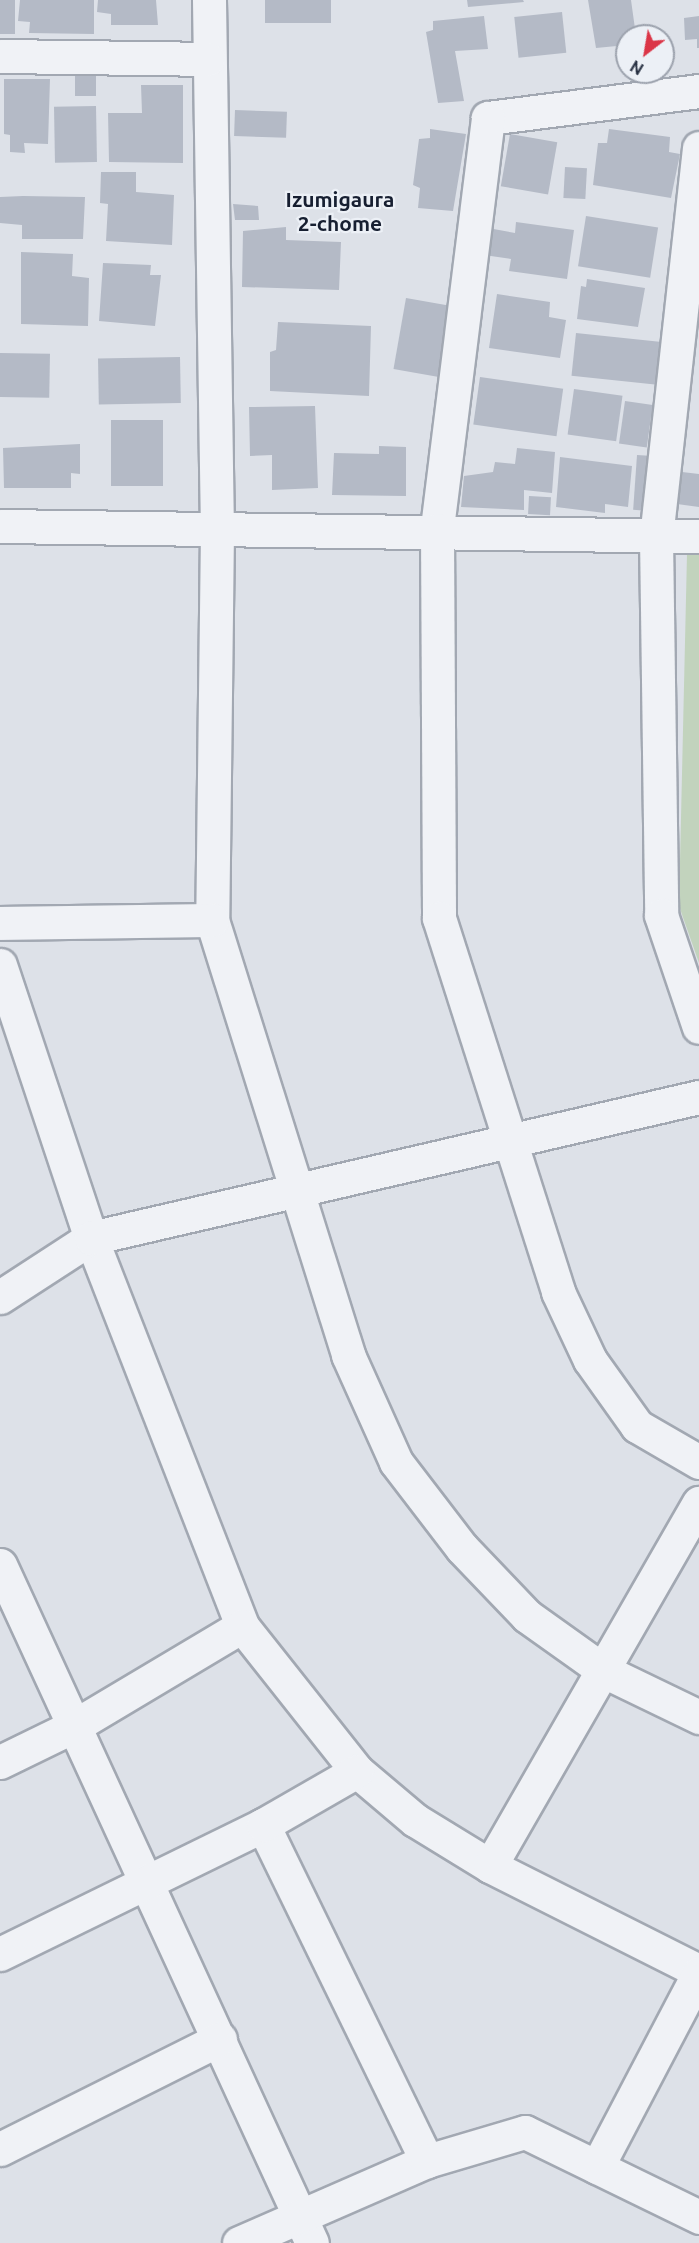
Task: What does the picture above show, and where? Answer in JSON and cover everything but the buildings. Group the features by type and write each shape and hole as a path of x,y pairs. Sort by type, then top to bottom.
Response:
{"street":[{"path":"209,0 208,59 217,530 212,920 348,1356 396,1462 462,1548 527,1616 604,1671 699,1717"},
{"path":"0,56 208,59"},
{"path":"699,92 488,118 437,530 439,918 558,1292 590,1360 637,1426 699,1462"},
{"path":"699,148 656,537 661,915 699,1027"},
{"path":"0,526 217,530 437,530 656,537 699,536"},
{"path":"0,923 212,920"},
{"path":"0,965 91,1238 242,1626 357,1771 415,1820 490,1866 699,1972 597,2167"},
{"path":"0,1297 91,1238 699,1097"},
{"path":"490,1866 699,1503"},
{"path":"0,1565 309,2231"},
{"path":"0,1762 76,1725 242,1626"},
{"path":"0,1954 145,1880 263,1825 357,1771"},
{"path":"263,1825 427,2162"},
{"path":"0,2149 220,2038"},
{"path":"239,2243 309,2231 427,2162 525,2132 699,2217"}],"green space":[{"path":"687,554 699,554 699,963 679,906"}],"district":[{"name":"Izumigaura 2-chome","path":"340,211"}]}
